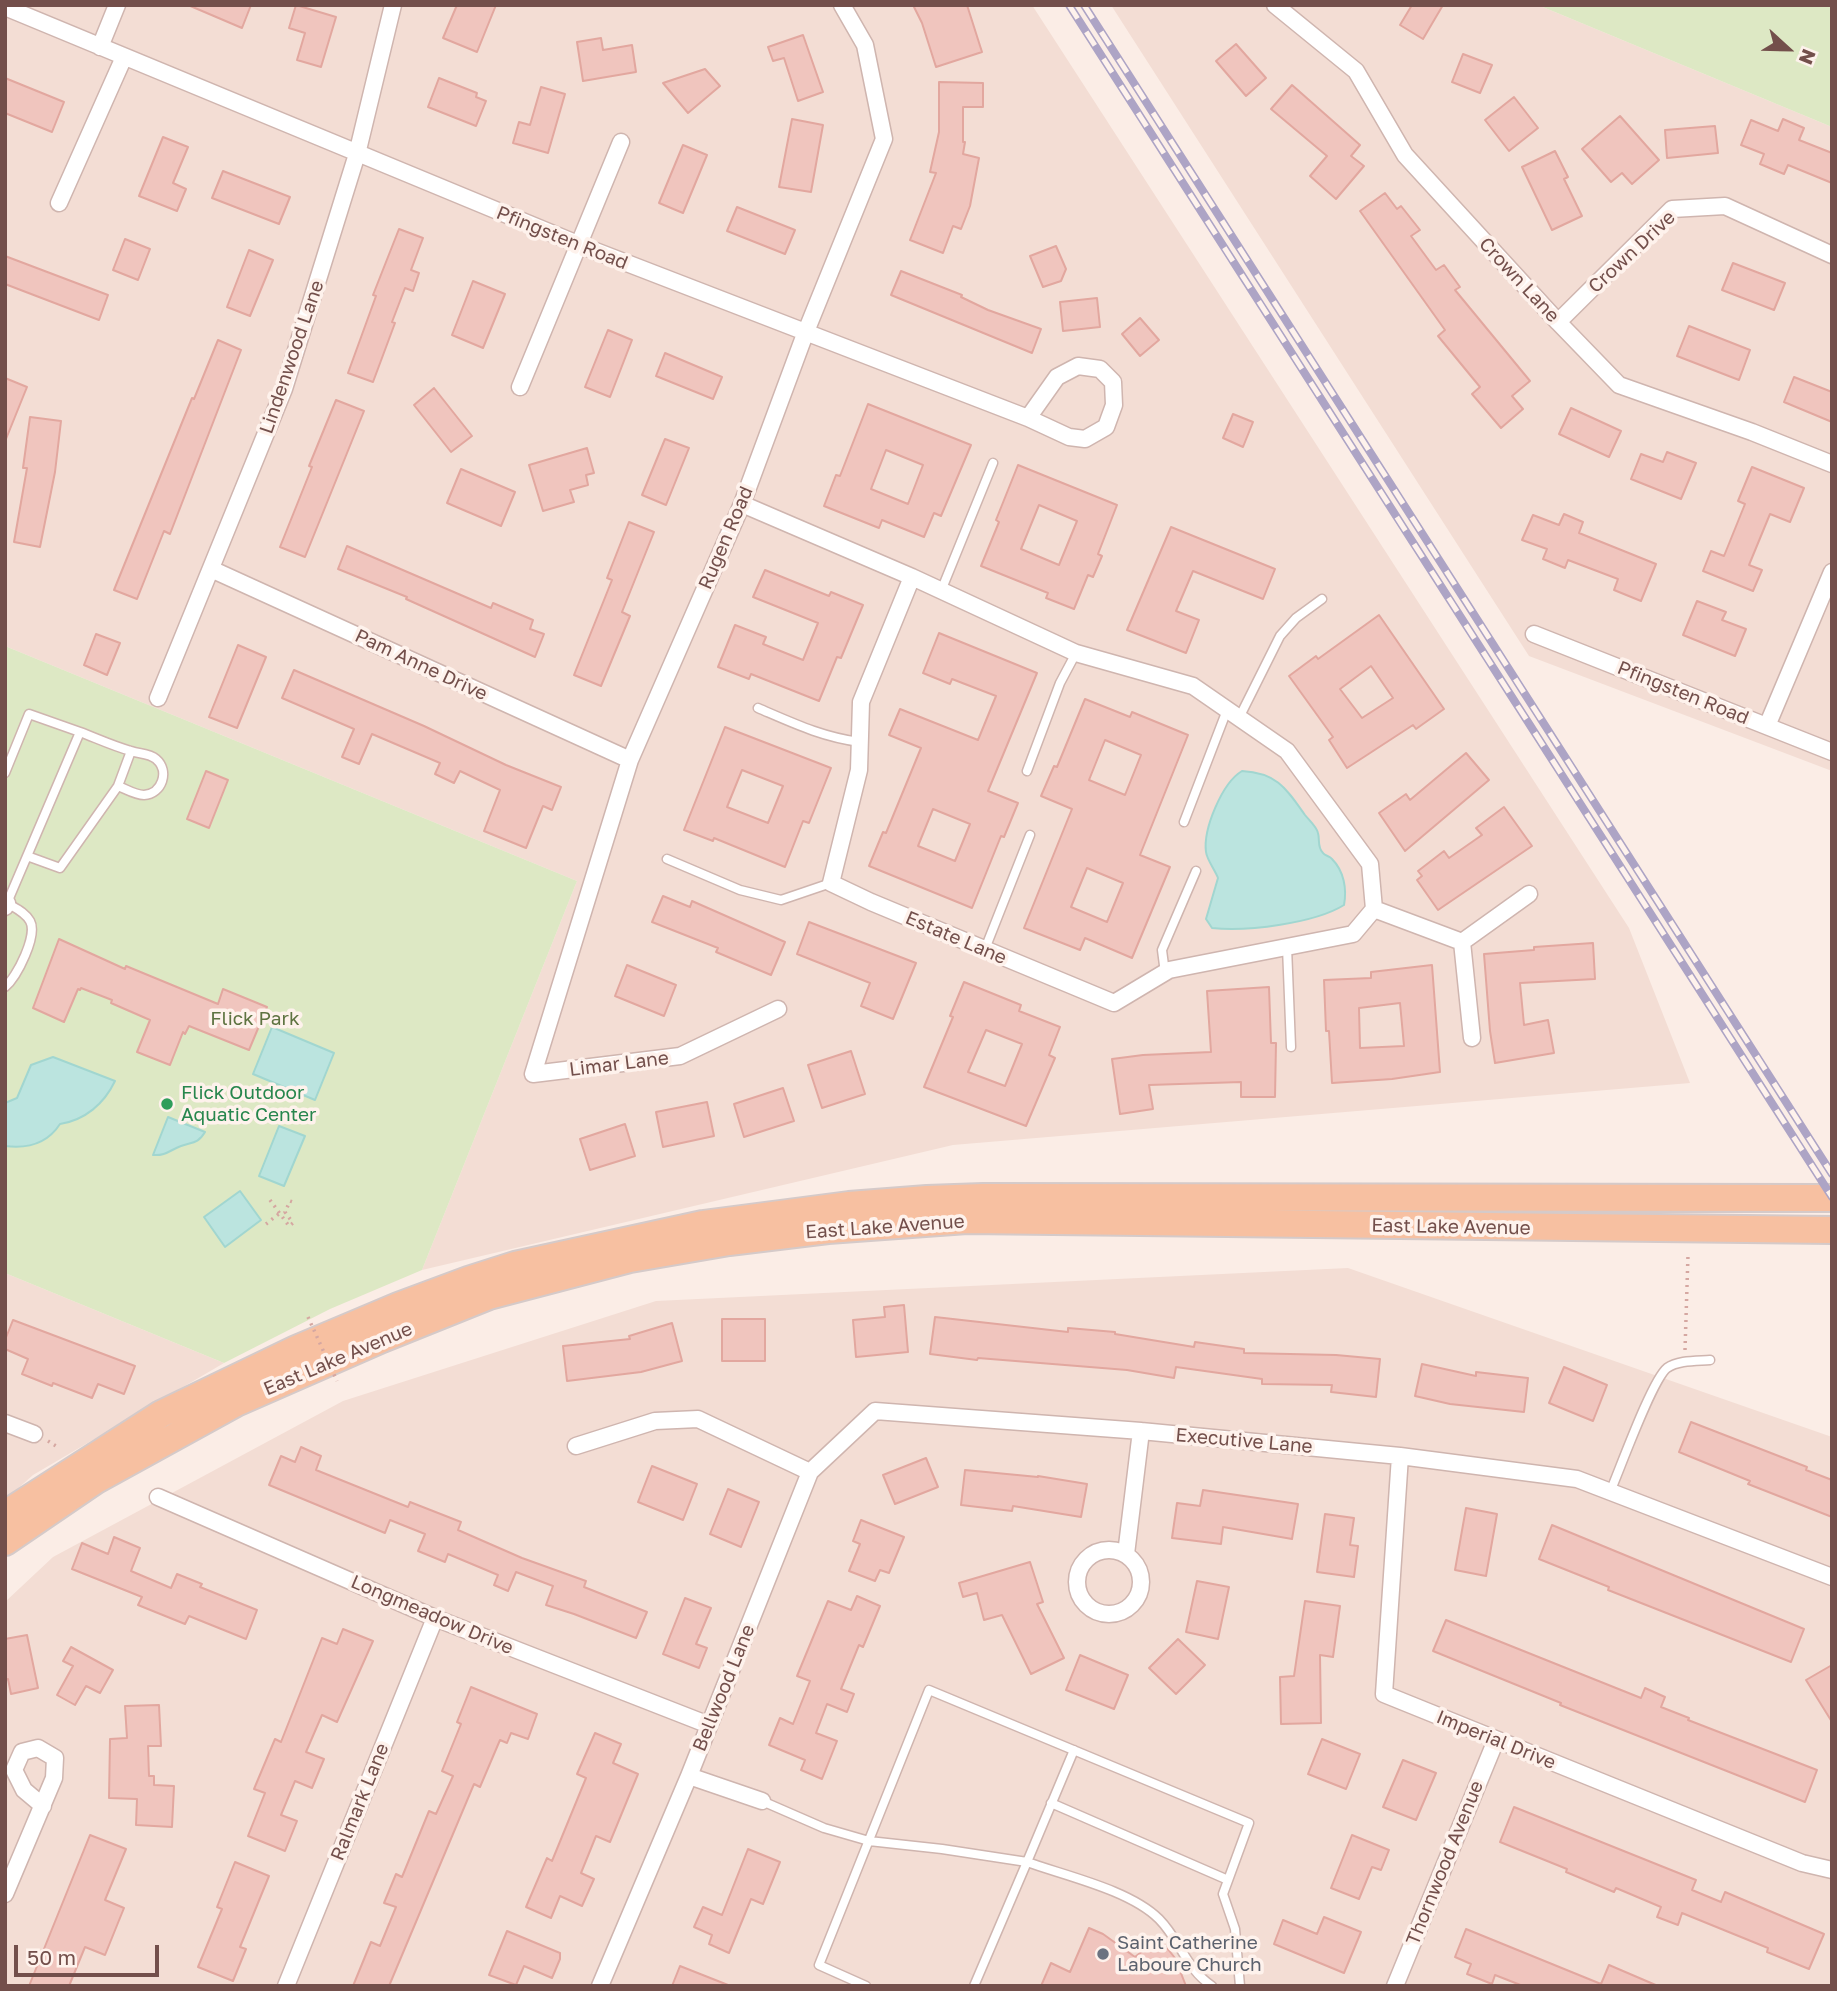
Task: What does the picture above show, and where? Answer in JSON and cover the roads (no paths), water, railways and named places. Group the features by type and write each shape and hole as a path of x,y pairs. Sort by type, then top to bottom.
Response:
{"main road":[{"name":"East Lake Avenue","path":"5,1514 161,1414 340,1330 398,1306 515,1265 703,1224 849,1205 938,1198 1832,1198"},
{"name":"East Lake Avenue","path":"5,1542 96,1480 236,1403 382,1339 489,1296 630,1259 729,1241 828,1230 967,1220 1832,1230"}],"street":[{"path":"100,47 117,5"},
{"name":"Lindenwood Lane","path":"158,698 284,390 357,154 393,5"},
{"name":"Rugen Road","path":"533,1074 630,760 742,504 805,334 884,139 865,46 842,5"},
{"name":"Crown Lane","path":"1275,5 1356,71 1405,155 1619,385 1752,432 1832,464"},
{"name":"Pfingsten Road","path":"5,7 580,246 1028,418 1069,437 1085,439 1105,427 1114,405 1113,382 1100,369 1078,366 1058,377 1028,418"},
{"path":"59,203 124,57"},
{"path":"520,387 621,142"},
{"name":"Crown Drive","path":"1558,322 1672,209 1725,206 1832,255"},
{"path":"742,504 912,577 1076,653 1193,686 1287,751 1370,864 1374,909 1462,942"},
{"name":"Pam Anne Drive","path":"211,569 630,760"},
{"path":"1767,726 1832,572"},
{"path":"831,883 859,770 861,702 912,577"},
{"name":"Pfingsten Road","path":"1534,634 1832,752"},
{"name":"Estate Lane","path":"831,883 1114,1003 1169,970 1353,934 1374,909"},
{"path":"1462,942 1529,894"},
{"path":"1462,942 1472,1038"},
{"name":"Limar Lane","path":"533,1074 680,1056 778,1009"},
{"name":"Executive Lane","path":"874,1411 1400,1455 1577,1479 1832,1577"},
{"name":"Bellwood Lane","path":"600,1986 689,1776 810,1472 874,1411"},
{"path":"576,1446 655,1421 698,1419 810,1472"},
{"path":"5,1423 34,1433"},
{"path":"1126,1554 1141,1432"},
{"name":"Imperial Drive","path":"1400,1455 1384,1694 1802,1863 1832,1870"},
{"name":"Longmeadow Drive","path":"158,1497 435,1618 709,1725"},
{"path":"1107,1550 1126,1554 1134,1561 1142,1580 1137,1600 1121,1613 1100,1614 1091,1609 1079,1593 1077,1584 1082,1565 1097,1552 1107,1550"},
{"name":"Ralmark Lane","path":"286,1986 435,1618"},
{"name":"Thornwood Avenue","path":"1395,1986 1496,1740"},
{"path":"689,1776 762,1801"},
{"path":"5,1894 43,1806"}],"lane":[{"path":"941,591 993,463"},
{"path":"1184,822 1233,714 1280,636 1296,618 1322,598"},
{"path":"1027,771 1060,683 1076,653"},
{"path":"758,708 815,733 860,742"},
{"path":"5,773 29,714 131,751 147,754 158,760 164,772 162,782 156,790 143,795 118,786"},
{"path":"5,987 17,974 33,931 30,921 21,911 6,905 80,732"},
{"path":"27,856 61,868 118,786 131,751"},
{"path":"985,949 1030,835"},
{"path":"667,859 740,890 781,900 831,883"},
{"path":"1165,973 1162,950 1196,871"},
{"path":"1287,947 1291,1047"},
{"path":"1610,1492 1651,1393 1666,1368 1685,1362 1710,1360"},
{"path":"866,1986 819,1965 929,1690 1249,1823 1223,1894 1235,1929 1240,1986"},
{"path":"974,1986 1074,1750"},
{"path":"762,1801 824,1828 869,1841 1027,1862 1132,1898 1160,1920 1196,1974 1212,1986"},
{"path":"1051,1803 1228,1880"}],"water":[{"path":"1242,771 1264,775 1279,784 1315,826 1321,851 1332,859 1342,875 1345,887 1344,905 1316,917 1280,925 1243,929 1212,928 1206,919 1218,878 1207,855 1208,831 1221,796"},
{"path":"272,1027 334,1053 315,1100 253,1074"},
{"path":"53,1057 115,1081 93,1110 78,1119 60,1124 43,1141 29,1146 5,1146 5,1103 17,1098 31,1065"},
{"path":"168,1117 205,1132 194,1142 165,1154 153,1155"},
{"path":"279,1126 305,1136 284,1186 259,1176"},
{"path":"240,1191 261,1220 225,1247 204,1217"}],"railway":[{"path":"1069,5 1832,1197"},
{"path":"1084,5 1832,1174"}],"place":[{"name":"Flick Outdoor Aquatic Center","path":"167,1104"},
{"name":"Saint Catherine Laboure Church","path":"1103,1954"}],"park label":[{"name":"Flick Park","path":"255,1019"}]}
